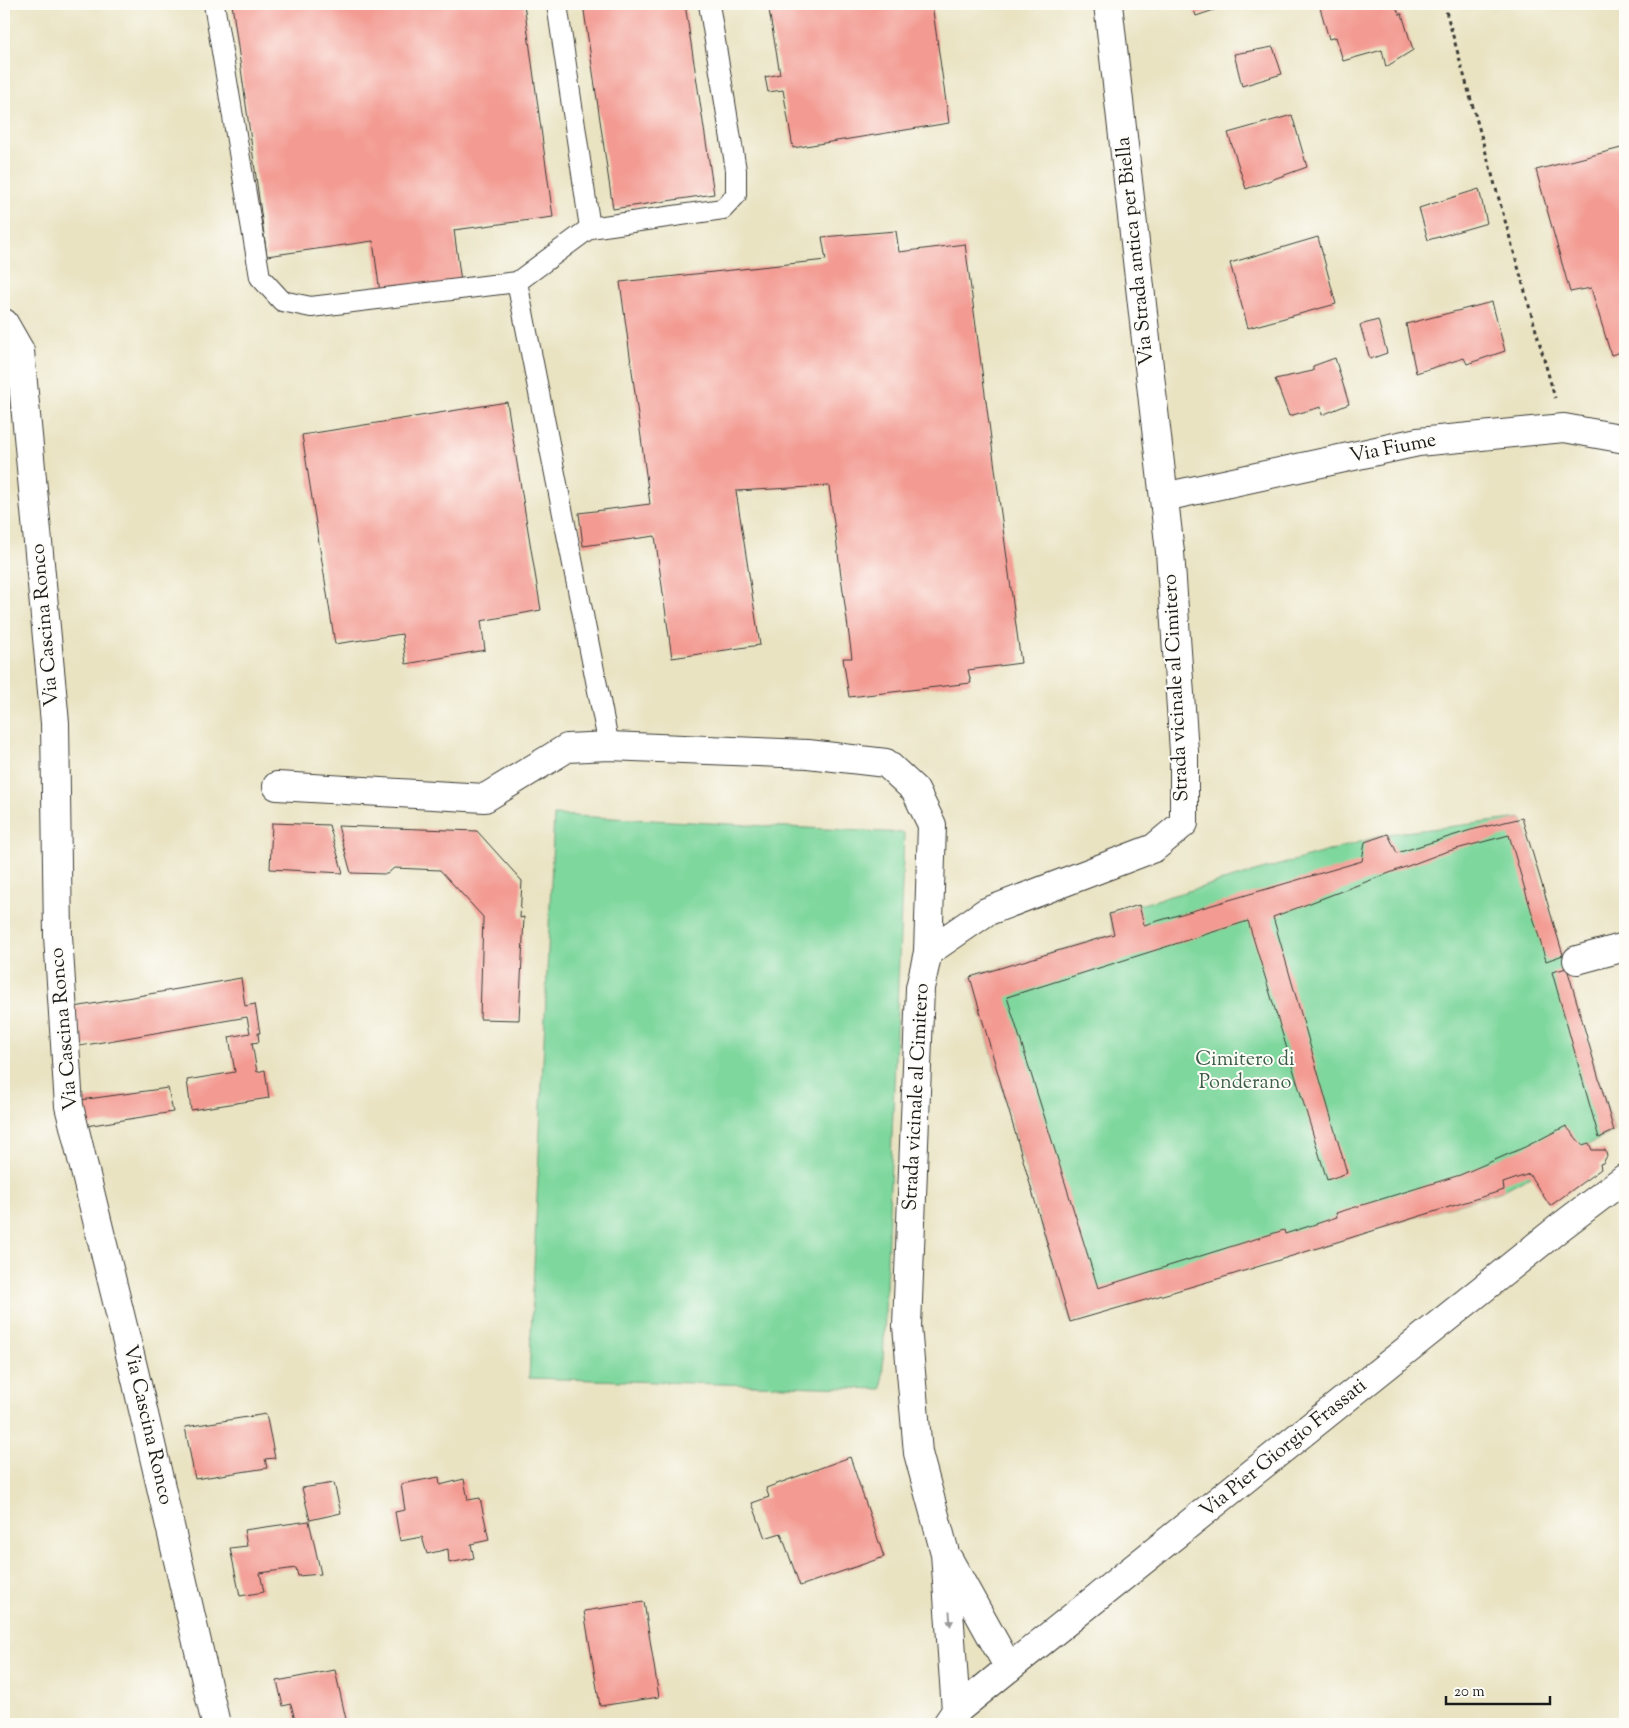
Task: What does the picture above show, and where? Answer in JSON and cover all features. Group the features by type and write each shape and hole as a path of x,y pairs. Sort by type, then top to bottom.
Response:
{"street":[{"name":"Via Strada antica per Biella","path":"1108,4 1164,497"},
{"name":"Via Cascina Ronco","path":"4,322 20,351 55,723 58,936 69,1106 132,1361 216,1724"},
{"name":"Via Fiume","path":"1164,497 1418,442 1564,428 1625,439"},
{"name":"Strada vicinale al Cimitero","path":"951,1718 945,1553 918,1453 907,1326 920,988 928,952 986,912 1154,848 1184,822 1184,751 1164,497"},
{"path":"277,786 485,798 567,748 609,746 808,754 886,763 915,790 932,825 928,952"},
{"path":"1577,960 1625,947"},
{"name":"Via Pier Giorgio Frassati","path":"951,1718 1009,1668 1559,1228 1625,1178"},
{"name":"Strada vicinale al Cimitero","path":"945,1553 1009,1668"}],"lane":[{"path":"214,4 260,277 282,301 311,307 517,282 590,228 723,209 736,195 736,170 709,4"},
{"path":"557,4 590,228"},
{"path":"517,282 609,746"}],"path":[{"path":"1444,4 1564,428"}],"green space":[{"path":"554,815 904,833 882,1389 529,1378"},
{"name":"Cimitero di Ponderano","path":"1522,818 1614,1131 1502,1191 1070,1322 970,977 1114,934 1109,914 1139,905 1388,834"}],"building":[{"path":"232,4 524,4 553,217 454,230 461,282 380,293 373,241 267,256"},
{"path":"583,4 685,4 714,194 613,209"},
{"path":"768,4 932,4 949,123 793,148 783,90 768,92 765,77 780,74"},
{"path":"1192,4 1232,4 1196,16"},
{"path":"1319,4 1395,4 1399,14 1402,14 1413,50 1386,67 1382,50 1343,61 1336,37 1329,39"},
{"path":"1273,47 1282,74 1242,86 1234,54"},
{"path":"1292,115 1307,167 1246,189 1228,133"},
{"path":"1625,147 1625,351 1611,355 1591,288 1570,292 1536,170"},
{"path":"1479,189 1487,223 1428,240 1419,208"},
{"path":"896,231 899,252 965,244 1021,663 968,670 971,683 849,697 843,658 852,658 829,486 736,491 760,645 672,658 655,536 583,546 579,513 650,504 620,282 826,260 822,237"},
{"path":"1318,237 1336,304 1248,328 1230,263"},
{"path":"1492,302 1505,351 1467,364 1464,358 1416,373 1406,324"},
{"path":"1378,320 1387,353 1370,359 1360,325"},
{"path":"1335,358 1349,404 1322,415 1321,407 1289,416 1275,379 1313,371 1313,366"},
{"path":"507,402 541,610 481,621 485,650 406,664 402,634 335,644 302,435"},
{"path":"1522,818 1563,955 1546,961 1509,835 1445,852 1273,917 1347,1173 1327,1180 1248,921 1007,997 1098,1288 1284,1230 1285,1234 1337,1217 1336,1213 1460,1175 1525,1147 1566,1126 1582,1145 1589,1143 1592,1150 1605,1150 1607,1156 1603,1163 1600,1164 1601,1169 1550,1206 1529,1174 1503,1183 1504,1190 1231,1275 1070,1322 970,977 1114,934 1109,914 1139,905 1144,925 1362,861 1365,842 1388,834 1397,853 1471,830"},
{"path":"272,823 329,825 343,873 270,869"},
{"path":"338,826 477,831 522,881 520,918 524,917 519,1020 480,1019 483,917 440,870 394,868 387,874 351,873"},
{"path":"1567,968 1614,1131 1599,1138 1552,972"},
{"path":"241,978 245,1006 255,1004 260,1033 258,1033 259,1042 252,1043 257,1072 265,1070 269,1098 191,1110 187,1080 235,1072 229,1037 250,1033 247,1017 74,1047 69,1008"},
{"path":"168,1088 173,1112 86,1126 80,1100"},
{"path":"266,1414 275,1458 265,1459 267,1468 195,1479 185,1427"},
{"path":"850,1457 884,1557 800,1586 781,1533 765,1538 752,1503 769,1497 766,1488"},
{"path":"439,1477 440,1485 464,1479 468,1500 480,1498 489,1540 471,1544 474,1558 449,1563 448,1549 427,1554 422,1537 400,1541 395,1512 405,1510 401,1484"},
{"path":"334,1483 341,1513 310,1520 302,1488"},
{"path":"309,1521 321,1574 298,1576 296,1568 260,1573 264,1592 240,1596 230,1548 247,1546 244,1530"},
{"path":"644,1602 659,1697 600,1706 584,1611"},
{"path":"335,1670 347,1724 296,1724 291,1704 283,1706 277,1681"}]}
